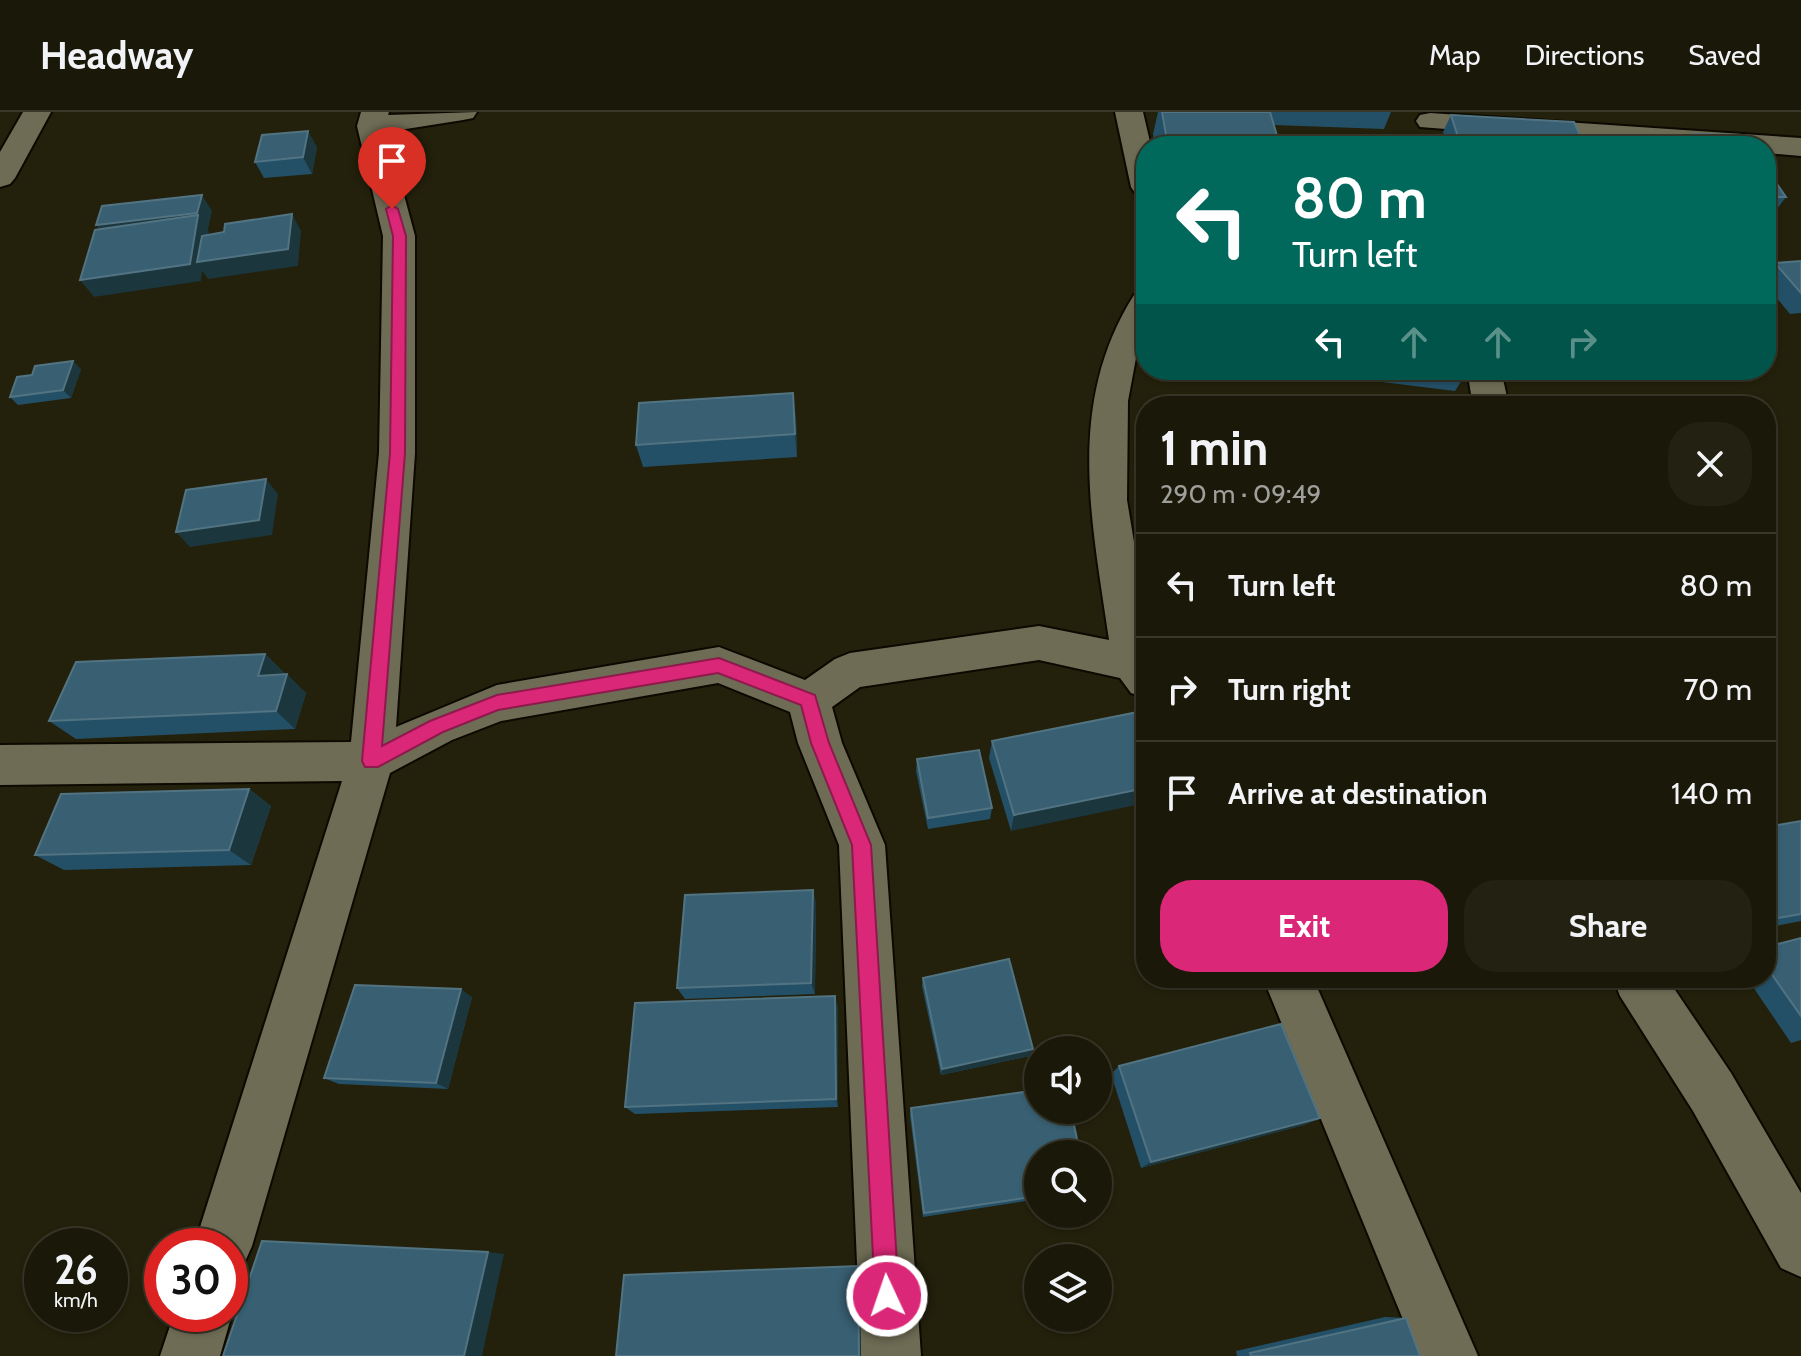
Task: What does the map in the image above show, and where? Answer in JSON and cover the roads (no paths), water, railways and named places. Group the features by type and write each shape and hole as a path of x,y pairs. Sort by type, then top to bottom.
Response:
{"street":[{"path":"2,171 37,112"},
{"path":"228,1228 371,761 397,453 399,236 373,119 463,112"},
{"path":"1129,112 1136,143"},
{"path":"1430,126 1607,136"},
{"path":"1776,146 1801,147"},
{"path":"1136,323 1119,358 1110,401 1108,500 1136,650"},
{"path":"809,700 850,671 1039,643 1136,670"},
{"path":"0,765 371,761 437,727 497,703 719,665 809,700"},
{"path":"809,700 820,743 862,845 891,1356"},
{"path":"1292,988 1448,1356"},
{"path":"1644,988 1712,1092 1801,1248"},
{"path":"190,1356 197,1332"}]}
